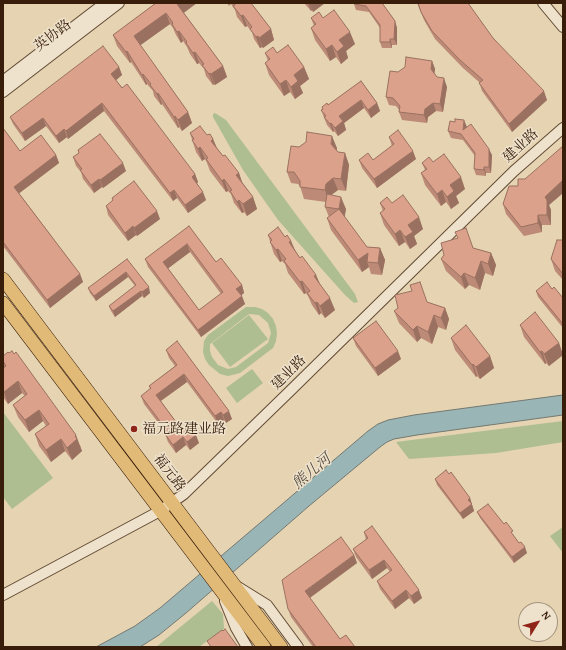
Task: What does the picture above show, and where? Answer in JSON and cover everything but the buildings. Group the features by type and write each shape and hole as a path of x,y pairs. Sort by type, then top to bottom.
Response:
{"main road":[{"name":"福元路","path":"3,279 281,647"},
{"path":"3,303 264,647"}],"street":[{"name":"英协路","path":"3,81 105,3"},
{"name":"英协路","path":"3,92 119,3"},
{"path":"543,3 563,27"},
{"name":"建业路","path":"3,595 160,511 195,484 514,171 563,128"},
{"path":"232,582 266,605 298,647"},
{"path":"220,589 236,628 247,647"}],"green space":[{"path":"215,113 226,120 355,294 358,302 354,303 345,295 278,220 243,170 213,117 213,114"},
{"path":"246,307 255,307 268,313 273,319 277,333 273,348 240,373 228,376 220,374 209,365 205,359 203,352 204,341 208,335","holes":["249,314 259,315 268,323 271,333 268,343 236,367 228,369 218,365 212,357 210,344"]},
{"path":"249,315 268,339 230,367 212,343"},
{"path":"252,369 263,383 237,403 226,388"},
{"path":"3,412 53,478 12,509 3,497"},
{"path":"563,421 563,442 496,453 409,459 396,442"},
{"path":"563,527 563,553 550,536"},
{"path":"212,601 223,614 224,629 199,647 156,647"}],"water":[{"path":"563,395 563,415 417,435 394,439 387,442 309,506 159,635 140,647 96,647 135,626 160,608 378,424 388,420 414,415"}],"place":[{"name":"福元路建业路","path":"134,429"}],"water label":[{"name":"熊儿河","path":"312,472"}]}
